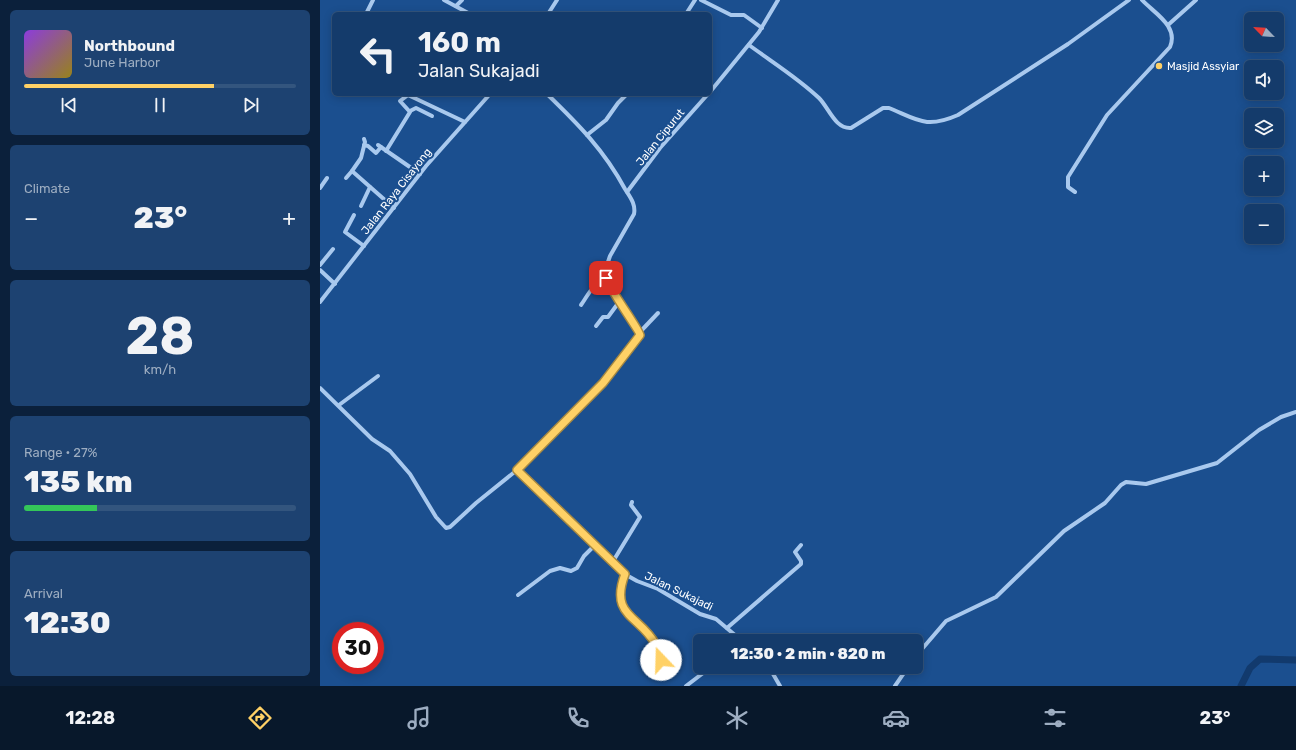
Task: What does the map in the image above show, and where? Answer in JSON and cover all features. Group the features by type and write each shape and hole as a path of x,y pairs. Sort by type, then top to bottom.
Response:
{"street":[{"path":"367,12 373,0"},
{"path":"444,0 466,12"},
{"path":"456,6 462,0"},
{"path":"549,12 557,0"},
{"path":"687,12 695,0"},
{"path":"702,0 731,15 744,15 762,28"},
{"name":"Jalan Cipurut","path":"712,89 762,28 778,0"},
{"path":"749,45 819,99 840,126 845,129 855,126 883,108 889,108 925,123 943,122 958,115 1035,65 1099,23 1129,0"},
{"path":"1075,192 1068,187 1068,178 1107,115 1170,47 1172,37 1168,25 1142,0"},
{"path":"1168,25 1196,0"},
{"path":"407,96 400,101 410,111"},
{"path":"410,96 465,122"},
{"name":"Jalan Raya Cisayong","path":"320,302 420,174 488,96"},
{"path":"549,96 601,149 612,165 635,206 634,214 607,265 607,282 640,332"},
{"path":"587,135 606,120 625,96"},
{"name":"Jalan Cipurut","path":"627,192 660,148 706,96"},
{"path":"386,151 410,111 416,108 432,116"},
{"path":"346,178 361,158 365,142 364,139"},
{"path":"364,145 368,146 376,153 379,146 401,159 420,174"},
{"path":"352,171 394,208"},
{"path":"320,188 327,178"},
{"path":"361,206 370,187"},
{"path":"354,215 345,232 364,246"},
{"path":"320,265 333,249"},
{"path":"320,270 335,284"},
{"path":"581,305 595,286 600,283 607,282"},
{"path":"596,326 603,317 608,316 619,302"},
{"path":"320,388 372,438 390,451 410,474 441,524 446,528 452,525 476,503 517,470 603,383 638,339 640,332 658,313"},
{"path":"339,405 378,376"},
{"path":"923,648 946,620 996,597 1064,531 1105,503 1121,485 1126,482 1146,484 1217,462 1259,430 1281,416 1296,412"},
{"name":"Jalan Sukajadi","path":"517,470 625,574 658,588 700,614 716,619 732,634"},
{"path":"612,562 640,518 631,506 632,502"},
{"path":"518,595 550,571 560,568 572,570 577,568 586,553 595,545"},
{"path":"727,628 800,564 801,561 795,552 801,545"},
{"path":"625,574 621,585 622,604 626,612 657,646 661,660"},
{"path":"686,686 702,674"},
{"path":"773,674 780,686"},
{"path":"894,686 903,674"}],"waterway":[{"path":"1241,686 1250,668 1260,659 1296,660"}],"place":[{"name":"Masjid Assyiar","path":"1159,66"}],"route":[{"path":"606,278 608,285 626,314 638,328 640,335 603,383 517,470 574,526 599,548 621,572 625,574 620,593 622,604 626,612 657,646 661,660"}]}
